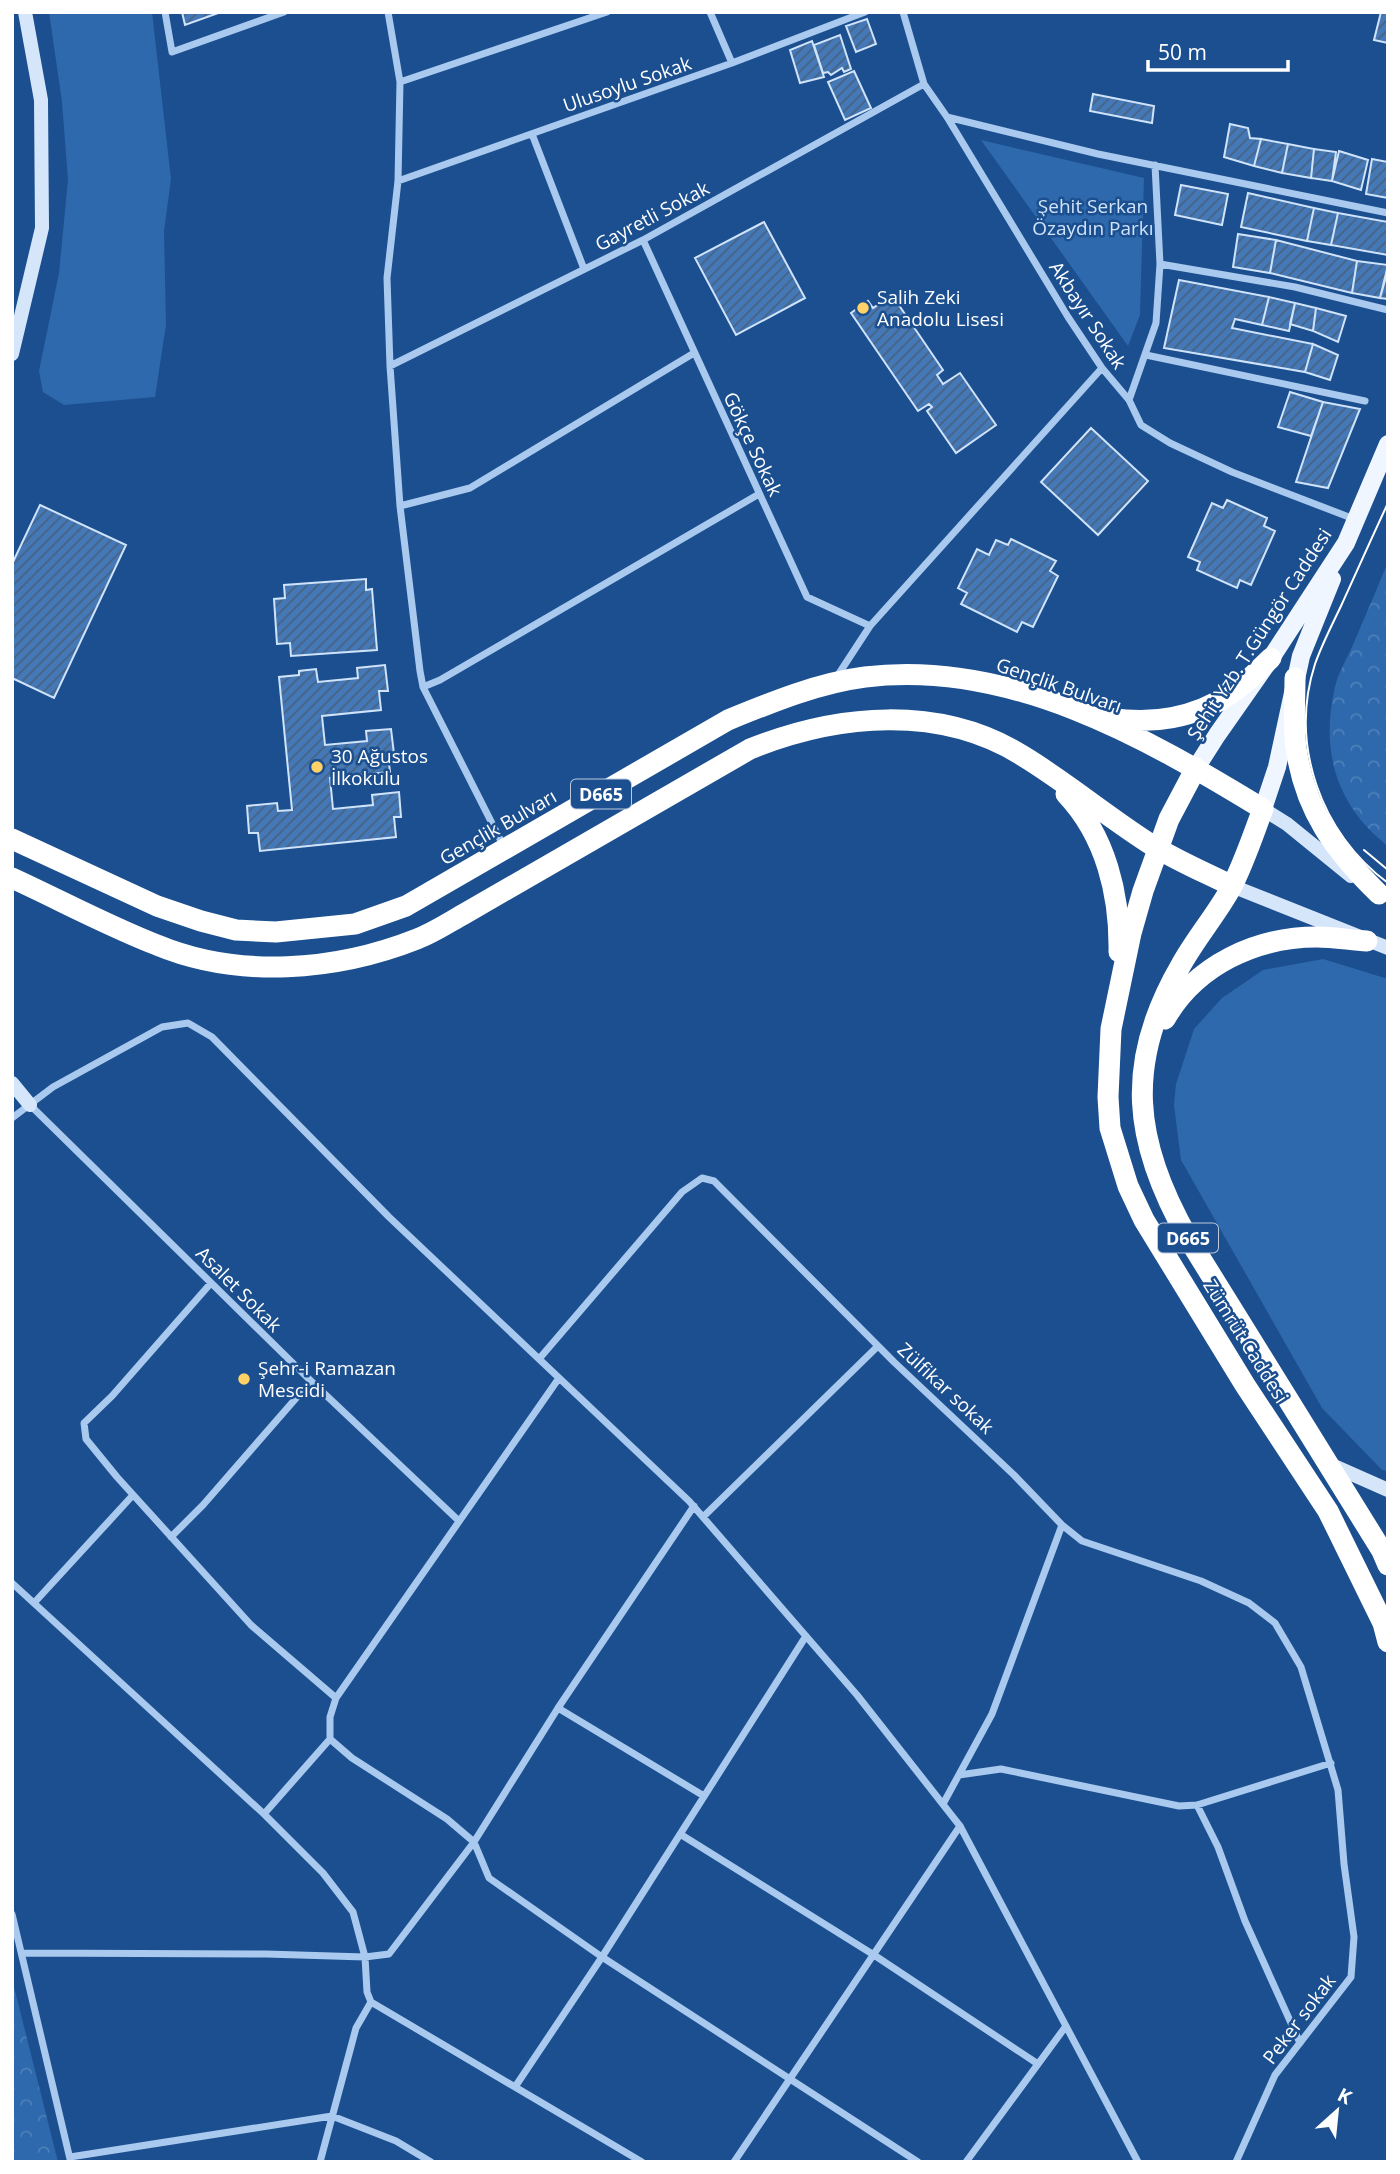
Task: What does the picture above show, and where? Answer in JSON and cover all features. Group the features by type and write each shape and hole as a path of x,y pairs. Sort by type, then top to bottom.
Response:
{"highway":[{"path":"1085,713 1127,721 1185,716 1232,694 1271,658"},
{"name":"Gençlik Bulvarı","path":"12,839 157,906 236,930 276,932 355,923 407,905 728,720 764,705 833,684 864,677 900,674 943,676 984,683 1085,713 1196,768"},
{"path":"1295,678 1296,746 1303,783 1310,801 1330,840 1342,856 1384,896"},
{"name":"D665","path":"12,878 159,946 200,958 252,967 313,966 368,956 419,938 750,748 782,736 859,720 893,719 963,730 997,741 1023,755"},
{"path":"1023,755 1157,848 1232,886"},
{"path":"1023,755 1070,798 1098,842 1110,871 1116,896 1119,984"},
{"name":"D665","path":"1196,768 1263,809 1232,886 1182,963 1160,1006 1151,1032 1143,1073 1142,1101 1149,1152 1169,1205 1382,1551 1388,1565"},
{"name":"Zümrüt Caddesi","path":"1196,768 1157,848 1119,984 1111,1028 1108,1097 1110,1128 1128,1186 1144,1220 1245,1385 1328,1511 1383,1623 1388,1642"},
{"path":"1143,1073 1160,1028 1171,1009 1187,989 1228,958 1260,945 1292,939 1318,937 1367,941"}],"main road":[{"path":"12,354 43,228 41,100 25,12"},
{"name":"Şehit Yzb. T.Güngör Caddesi","path":"1196,768 1346,543 1388,444"},
{"path":"1346,543 1301,656 1277,767 1263,809 1287,824 1350,875 1384,896"},
{"path":"1232,886 1388,948"},
{"path":"12,1083 30,1105"},
{"path":"1326,1462 1388,1490"}],"street":[{"path":"165,12 172,51 284,12"},
{"path":"388,12 400,82 398,181 387,278 390,366 400,506 424,687 505,849"},
{"path":"400,82 607,12"},
{"path":"710,12 732,64"},
{"name":"Ulusoylu Sokak","path":"398,181 732,64 865,12"},
{"name":"Akbayır Sokak","path":"903,12 924,84 1102,368 1129,400 1141,425 1170,443 1232,472 1356,520"},
{"name":"Gayretli Sokak","path":"390,366 643,240 924,84"},
{"path":"947,117 1155,165 1388,213"},
{"path":"532,134 584,269"},
{"path":"1129,400 1156,323 1160,264 1155,165"},
{"name":"Gökçe Sokak","path":"643,240 807,597 870,626"},
{"path":"1160,264 1295,287 1388,310"},
{"path":"400,506 470,488 694,353"},
{"path":"1146,355 1365,401"},
{"path":"833,684 870,626 1102,368"},
{"path":"424,687 759,494"},
{"path":"12,1118 53,1087 162,1027 188,1023 212,1037 389,1217 694,1506 858,1695 960,1826 1138,2162"},
{"name":"Asalet Sokak","path":"30,1105 311,1381 459,1521"},
{"name":"Zülfikar sokak","path":"539,1359 682,1192 702,1178 714,1181 878,1346 1014,1475 1062,1525 1082,1541 1201,1581 1249,1603 1275,1623 1301,1667 1331,1763"},
{"path":"211,1283 112,1396 84,1423 86,1439 251,1625 336,1698"},
{"path":"703,1517 878,1346"},
{"path":"264,1814 330,1739 330,1717 336,1698 559,1378"},
{"path":"171,1537 203,1505 311,1381"},
{"path":"34,1603 133,1495"},
{"path":"22,1953 365,1957 389,1954 474,1842 558,1708 694,1506"},
{"path":"943,1804 992,1714 1062,1525"},
{"path":"12,1583 264,1814 323,1872 353,1912 365,1957 367,1992 371,2002 630,2159 642,2162"},
{"path":"515,2087 601,1958 806,1636"},
{"path":"558,1708 704,1796"},
{"path":"330,1739 352,1758 447,1819 474,1842 489,1878 601,1958 918,2162"},
{"path":"959,1775 1001,1769 1179,1806 1197,1805 1331,1763"},
{"name":"Peker sokak","path":"1236,2162 1275,2075 1351,1977 1354,1937 1338,1790 1331,1763"},
{"path":"1197,1805 1218,1847 1245,1921 1300,2043"},
{"path":"734,2162 960,1826"},
{"path":"680,1834 874,1955 1038,2064"},
{"path":"12,1914 70,2159 332,2116 396,2141 431,2162"},
{"path":"320,2162 356,2028 371,2002"},
{"path":"966,2162 1066,2026"}],"green space":[{"path":"49,12 152,12 171,179 164,231 166,325 155,397 64,405 43,392 39,371 59,273 68,180 62,102"},
{"name":"Şehit Serkan Özaydın Parkı","path":"981,140 1144,178 1140,315 1128,346"},
{"path":"1388,562 1388,846 1370,830 1344,795 1331,754 1330,733 1336,682"},
{"path":"1323,959 1388,979 1388,1471 1382,1470 1322,1408 1181,1160 1174,1105 1176,1084 1194,1029 1222,998 1263,970"},
{"path":"12,1979 58,2162 12,2162"}],"building":[{"path":"182,12 221,12 185,25"},
{"path":"1381,12 1388,12 1388,43 1374,40"},
{"path":"867,19 876,44 856,52 846,26"},
{"path":"840,35 851,69 844,72 842,68 831,75 828,72 823,73 814,45"},
{"path":"812,41 824,77 800,83 790,50"},
{"path":"854,71 871,108 845,120 828,82"},
{"path":"1093,94 1154,106 1152,123 1090,111"},
{"path":"1230,124 1248,128 1250,138 1261,139 1254,166 1224,157"},
{"path":"1261,139 1288,144 1282,173 1254,166"},
{"path":"1288,144 1314,149 1311,178 1282,173"},
{"path":"1314,149 1336,152 1332,181 1311,178"},
{"path":"1339,151 1368,160 1361,190 1332,181"},
{"path":"1372,159 1388,162 1388,198 1366,194"},
{"path":"1181,185 1228,194 1222,225 1175,215"},
{"path":"1248,193 1314,208 1307,241 1241,227"},
{"path":"1314,208 1338,213 1331,245 1307,241"},
{"path":"1338,213 1388,222 1388,255 1331,245"},
{"path":"764,222 805,298 736,335 695,258"},
{"path":"1238,234 1276,240 1270,273 1233,267"},
{"path":"1276,240 1357,261 1352,293 1270,273"},
{"path":"1357,261 1388,265 1380,298 1352,293"},
{"path":"1388,270 1388,299 1380,298"},
{"path":"1179,280 1269,297 1262,325 1235,319 1232,328 1313,344 1305,372 1164,348"},
{"path":"892,295 943,370 937,375 943,384 960,373 996,425 956,453 927,411 932,407 929,404 918,411 851,313 868,301 873,308"},
{"path":"1269,297 1295,303 1289,331 1262,325"},
{"path":"1295,303 1316,308 1313,331 1290,324"},
{"path":"1316,308 1346,316 1338,342 1313,331"},
{"path":"1313,344 1338,355 1330,380 1305,372"},
{"path":"1290,392 1323,402 1311,436 1278,427"},
{"path":"1323,402 1360,409 1328,488 1296,482"},
{"path":"1091,428 1148,481 1098,535 1041,482"},
{"path":"1227,500 1267,518 1264,526 1275,531 1251,585 1240,580 1237,588 1197,570 1200,562 1188,557 1212,503 1223,508"},
{"path":"40,505 126,545 54,698 12,678 12,564"},
{"path":"1011,539 1056,561 1050,571 1058,576 1033,627 1022,622 1017,632 961,604 967,593 958,588 977,549 989,555 996,540 1008,545"},
{"path":"366,579 366,590 372,589 377,650 291,656 290,643 277,644 274,599 285,598 284,585"},
{"path":"385,665 388,691 379,691 381,710 322,716 325,745 367,741 366,731 391,729 394,754 388,754 390,772 330,778 333,809 373,805 372,795 399,792 401,817 394,817 396,837 260,851 258,833 249,833 247,806 277,803 278,811 292,810 279,677 299,675 299,671 316,669 318,682 358,678 357,668"}],"tram line":[{"path":"1388,503 1315,664 1308,695 1306,726 1309,756 1317,786 1329,814 1365,863 1388,883"},
{"path":"1364,850 1388,870"}],"place":[{"name":"Salih Zeki Anadolu Lisesi","path":"863,308"},
{"name":"30 Ağustos İlkokulu","path":"317,767"},
{"name":"Şehr-i Ramazan Mescidi","path":"244,1379"}]}
